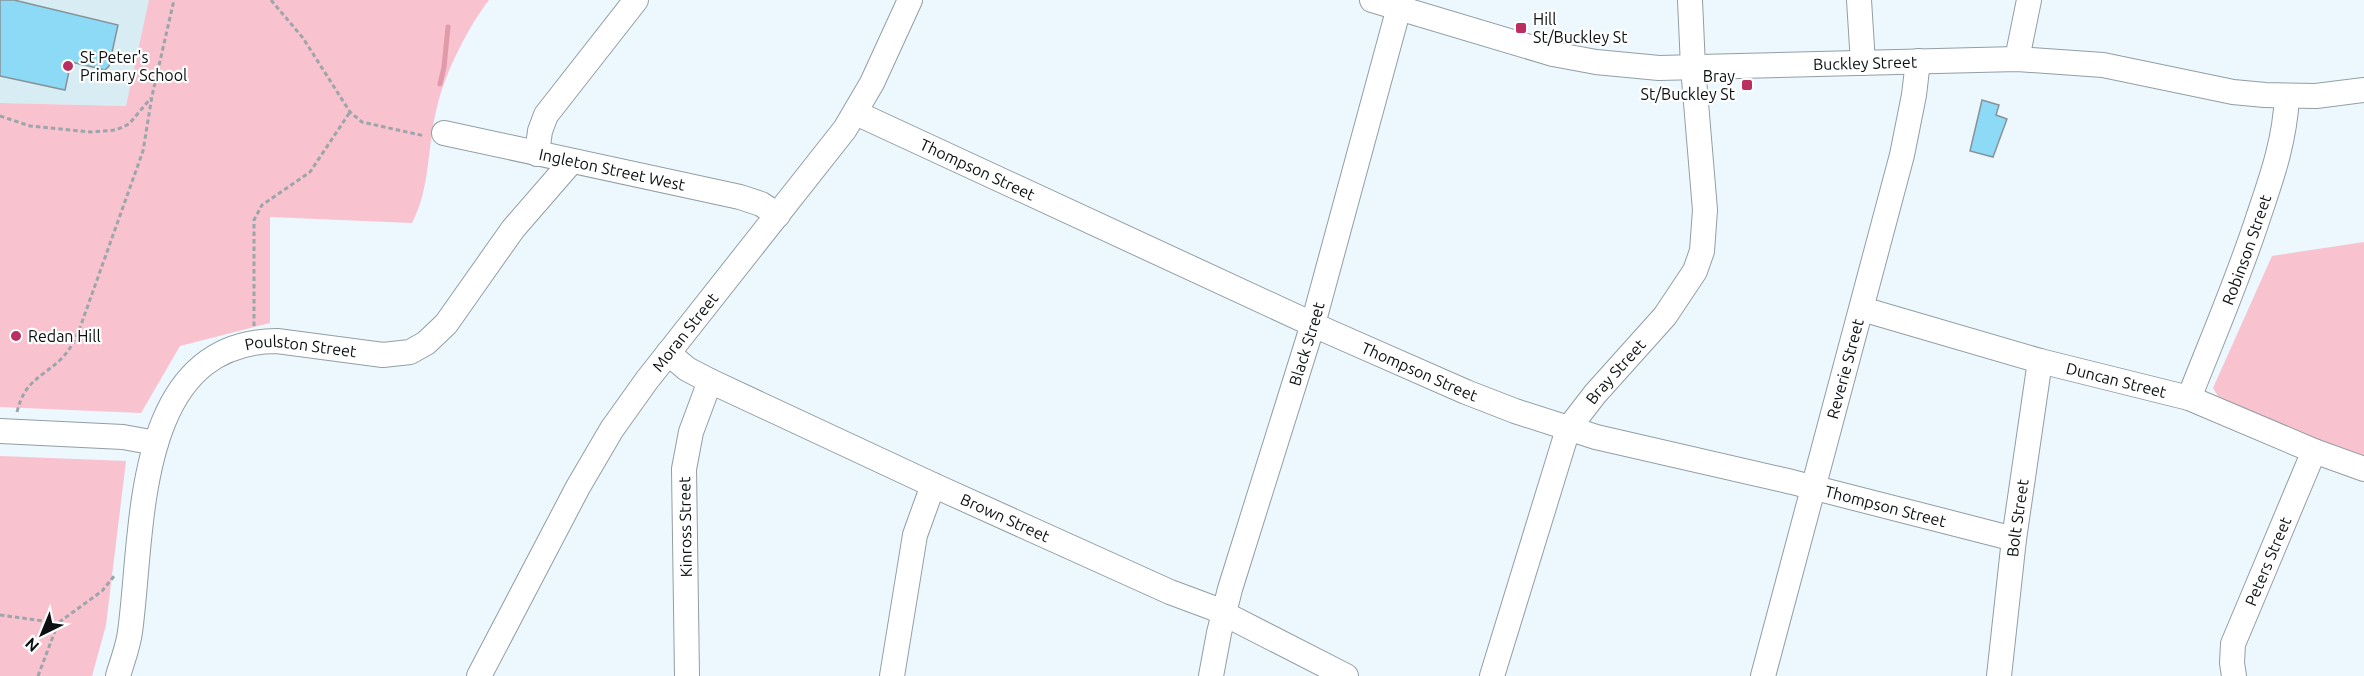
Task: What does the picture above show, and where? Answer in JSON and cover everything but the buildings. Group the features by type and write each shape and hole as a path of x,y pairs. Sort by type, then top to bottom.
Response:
{"street":[{"path":"537,154 540,131 546,115 636,0"},
{"name":"Moran Street","path":"479,676 595,457 623,412 856,113 910,0"},
{"name":"Buckley Street","path":"1372,0 1400,5 1553,54 1625,66 1692,67 2017,59 2103,65 2233,92 2316,96 2364,90"},
{"name":"Bray Street","path":"1492,676 1568,429 1595,394 1665,316 1695,271 1702,251 1704,210 1692,67 1690,0"},
{"path":"1859,0 1863,63"},
{"path":"2017,59 2029,0"},
{"name":"Black Street","path":"1211,676 1224,613 1256,502 1313,324 1400,5"},
{"name":"Reverie Street","path":"1763,676 1907,134 1918,61"},
{"name":"Robinson Street","path":"2188,398 2245,259 2279,154 2284,132 2287,96"},
{"name":"Thompson Street","path":"856,113 1466,392 1568,429 2014,539"},
{"name":"Ingleton Street West","path":"444,133 740,197 761,204 778,215"},
{"name":"Poulston Street","path":"118,676 130,634 140,534 156,443 176,396 195,373 214,357 254,342 277,341 383,355 410,352 426,343 446,324 507,237 572,161"},
{"name":"Duncan Street","path":"1862,309 2040,361 2188,398 2314,451 2364,469"},
{"name":"Brown Street","path":"668,353 687,369 710,381 1170,592 1224,613 1346,676"},
{"name":"Bolt Street","path":"1999,676 2014,539 2040,361"},
{"name":"Kinross Street","path":"687,676 684,469 691,432 710,381"},
{"path":"8,432 123,437 156,443"},
{"name":"Peters Street","path":"2234,676 2233,644 2314,451"},
{"path":"892,676 915,535 933,485"}],"path":[{"path":"8,432 17,416 25,391 32,381 60,359 73,344 82,322 143,151 152,96 174,0"},
{"path":"271,0 303,38 351,112 362,122 433,137 444,133"},
{"path":"0,116 30,126 91,132 116,129 129,124 152,96"},
{"path":"254,342 254,220 262,206 310,172 351,112"},
{"path":"38,676 58,623 102,591 117,573"},
{"path":"0,615 58,623"}],"shaded area":[{"name":"St Peter's Primary School","path":"0,0 150,0 127,106 0,103"},
{"path":"149,0 489,0 458,51 441,94 434,121 423,195 412,223 270,217 270,323 180,346 141,413 0,407 0,103 126,106"},
{"path":"2364,242 2364,458 2230,404 2218,396 2213,388 2272,256"},
{"path":"0,456 126,461 106,625 92,676 0,676"}],"waterway":[{"path":"440,84 448,27"}],"place":[{"name":"Hill St/Buckley St","path":"1521,28"},
{"name":"St Peter's Primary School","path":"68,66"},
{"name":"Bray St/Buckley St","path":"1747,85"},
{"name":"Redan Hill","path":"16,336"}]}
